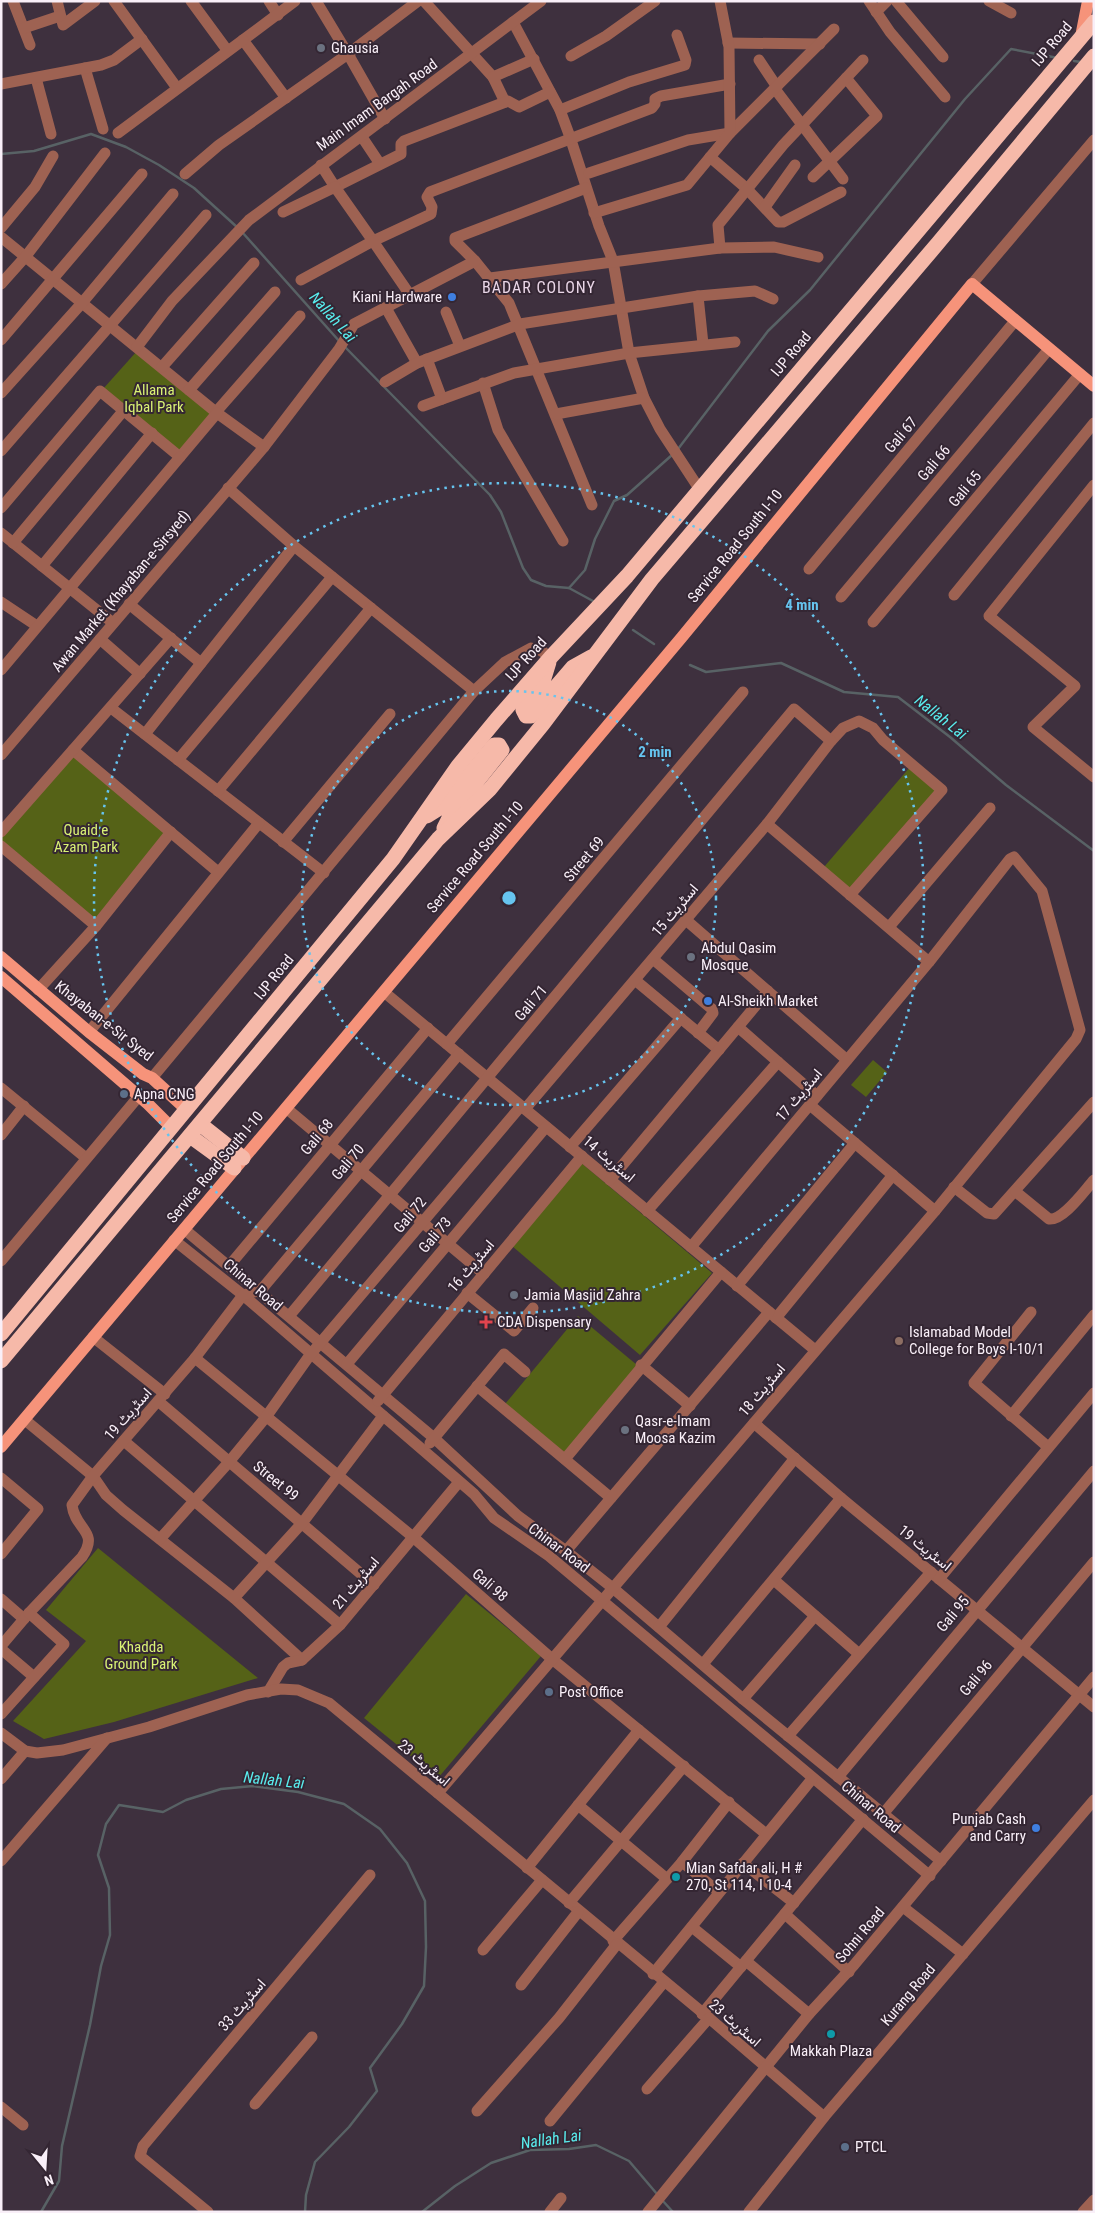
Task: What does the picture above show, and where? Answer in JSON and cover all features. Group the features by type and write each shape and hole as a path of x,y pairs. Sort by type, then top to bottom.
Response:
{"highway":[{"name":"IJP Road","path":"1,1334 393,859 458,766 550,658 628,576 1094,22"},
{"path":"1,1361 438,839 490,789 544,724 620,618 652,579 938,243 1094,56"},
{"path":"550,658 541,688 523,710 526,716 531,716 573,667 596,654"},
{"path":"422,820 443,806 494,745 501,746 500,752 451,814 438,839"},
{"path":"200,1124 239,1163"},
{"path":"190,1136 239,1163"}],"main road":[{"path":"1081,37 1088,1"},
{"path":"972,284 1094,386"},
{"name":"Service Road South I-10","path":"1,1447 682,637 972,284"},
{"name":"Khayaban-e-Sir Syed","path":"1,957 89,1032 162,1087 187,1110"},
{"name":"Khayaban-e-Sir Syed","path":"1,977 139,1096 172,1128"},
{"path":"139,1096 148,1076"},
{"path":"139,1096 162,1087"}],"street":[{"path":"14,1 30,45"},
{"path":"57,1 63,25 95,1"},
{"path":"114,1 177,88"},
{"path":"191,1 227,50"},
{"path":"269,1 278,15"},
{"path":"118,133 295,1"},
{"path":"186,174 219,145 348,54 418,1"},
{"path":"424,1 493,77 505,102"},
{"name":"Main Imam Bargah Road","path":"136,347 172,301 249,220 542,1"},
{"path":"570,56 606,36 655,1"},
{"path":"720,1 728,43 730,133"},
{"path":"869,1 890,32 945,97"},
{"path":"876,12 887,1"},
{"path":"896,1 943,57"},
{"path":"990,1 1011,13"},
{"path":"322,4 385,119"},
{"path":"24,28 60,16"},
{"path":"513,22 560,110 570,137 594,213 613,261 630,353 644,398 671,446 700,490"},
{"path":"594,213 687,185 730,133 834,29"},
{"path":"560,110 630,82 685,65 686,60 677,35"},
{"path":"1,84 86,68 114,60 142,39"},
{"path":"243,40 286,98"},
{"path":"728,43 820,44"},
{"path":"493,77 534,59"},
{"path":"759,60 776,88 829,163 843,179"},
{"path":"720,248 718,225 746,188 863,60"},
{"path":"86,68 103,129"},
{"path":"36,78 50,134"},
{"path":"813,177 877,116 846,78"},
{"path":"301,280 374,241 431,214 432,207 427,197 430,192 570,137 652,108 655,104 655,99 661,96 730,84"},
{"path":"283,212 401,154 401,144 404,141 510,100 519,107 550,92"},
{"path":"589,173 688,140 730,133"},
{"path":"362,137 380,164"},
{"path":"972,284 1094,140"},
{"path":"1,284 26,256 105,154"},
{"path":"1,228 35,187 53,156"},
{"path":"710,157 746,188 778,222 784,222 841,192"},
{"path":"321,165 410,295"},
{"path":"765,207 795,165"},
{"path":"1,340 55,279 142,174"},
{"path":"586,188 455,238 457,244 475,260 509,303 520,324 592,506"},
{"path":"3,386 82,303 173,194"},
{"path":"1,451 206,215"},
{"path":"1,237 55,279 109,326 216,412 264,447"},
{"path":"490,278 720,248 774,247 818,257"},
{"name":"Awan Market (Khayaban-e-Sirsyed)","path":"1,755 264,447 339,350 354,324 475,260"},
{"path":"162,368 254,263"},
{"path":"385,382 422,361 520,324 698,296 755,291 773,299"},
{"path":"189,390 275,292"},
{"path":"698,296 703,344"},
{"path":"386,308 422,361 442,399"},
{"path":"446,312 460,346"},
{"path":"1,670 216,412 300,316"},
{"name":"Gali 67","path":"809,569 1015,321"},
{"path":"423,406 514,373 630,353 734,342"},
{"name":"Gali 66","path":"841,597 1049,349"},
{"name":"Gali 65","path":"873,622 1080,374"},
{"path":"483,383 498,430 563,541"},
{"path":"1,508 100,391 180,457"},
{"path":"556,414 644,398"},
{"path":"13,543 124,410"},
{"path":"954,595 1094,423"},
{"path":"42,566 152,433"},
{"path":"1094,485 989,616 1075,686 1034,727 1094,778"},
{"path":"228,488 294,546 474,691"},
{"path":"1,534 113,623"},
{"path":"144,734 294,546"},
{"path":"178,760 332,577"},
{"path":"129,604 201,663"},
{"path":"2,605 38,626"},
{"path":"218,791 371,608"},
{"path":"1,832 171,638"},
{"path":"100,639 140,674"},
{"path":"148,1076 324,873 474,691 505,662 531,648 542,651 550,658"},
{"name":"Street 69","path":"447,1044 743,692"},
{"path":"111,708 324,873"},
{"name":"Gali 71","path":"290,1315 794,709 831,741"},
{"path":"283,842 390,714"},
{"name":"اسٹریٹ 15","path":"523,1108 635,980 767,824 831,741 843,728 859,720 942,790 850,895"},
{"path":"74,750 218,872"},
{"path":"889,927 990,808"},
{"path":"89,1032 258,823"},
{"path":"767,824 930,962"},
{"path":"38,990 96,926 171,832"},
{"path":"1,846 96,926"},
{"name":"اسٹریٹ 17","path":"691,1247 930,962 1010,859 1014,858 1042,891 1080,1030 1079,1035"},
{"path":"686,920 847,1060"},
{"path":"653,959 712,1009 713,1013 698,1033"},
{"path":"635,980 719,1050"},
{"path":"610,1180 768,991"},
{"name":"اسٹریٹ 14","path":"384,992 815,1350"},
{"path":"570,1147 681,1018"},
{"path":"738,1027 778,1062 855,1143 935,1210"},
{"name":"Gali 68","path":"229,1266 428,1028"},
{"name":"اسٹریٹ 18","path":"438,1793 602,1600 614,1589 935,1210 1079,1035"},
{"name":"Gali 70","path":"260,1290 459,1054"},
{"path":"648,1211 778,1062"},
{"path":"1,1088 86,1158"},
{"path":"1,1261 139,1096"},
{"path":"954,1187 991,1215 998,1211 1094,1102"},
{"path":"1,1135 24,1106"},
{"path":"286,1108 484,1274"},
{"name":"Gali 72","path":"160,1539 229,1462 266,1416 310,1355 523,1108"},
{"name":"Gali 73","path":"347,1364 546,1126"},
{"path":"737,1286 855,1143"},
{"name":"اسٹریٹ 16","path":"374,1407 582,1156"},
{"path":"566,1551 690,1406 773,1315 893,1175"},
{"path":"1016,1192 1049,1219 1054,1220 1065,1212 1094,1180"},
{"name":"Chinar Road","path":"184,1229 260,1290 383,1394 434,1438 518,1516 614,1589 743,1700 941,1861"},
{"name":"Chinar Road","path":"174,1240 243,1295 310,1355 424,1450 474,1494 494,1518 549,1556 812,1779 930,1876"},
{"path":"565,1459 641,1365 721,1272"},
{"path":"243,1295 260,1290"},
{"path":"468,1293 514,1331 533,1308"},
{"name":"اسٹریٹ 19","path":"27,1616 89,1547 88,1536 73,1515 72,1505 93,1476 195,1358 243,1295"},
{"path":"1031,1312 974,1383 1048,1447"},
{"path":"1011,1416 1094,1315"},
{"name":"Street 99","path":"93,1337 162,1397 229,1462 303,1522 374,1585"},
{"path":"424,1450 504,1354 525,1372"},
{"name":"Gali 98","path":"195,1358 413,1537 552,1659 766,1834"},
{"path":"641,1365 690,1406"},
{"path":"477,1386 611,1498"},
{"path":"788,1736 859,1654 935,1575 1094,1393"},
{"path":"234,1598 303,1522 384,1416"},
{"path":"25,1420 93,1476 106,1495 234,1598 302,1660"},
{"name":"اسٹریٹ 19","path":"754,1423 841,1498 1094,1707"},
{"path":"124,1441 268,1561 340,1625"},
{"path":"659,1627 795,1458"},
{"name":"Gali 95","path":"838,1777 1094,1471"},
{"path":"1,1478 38,1509 1,1554"},
{"name":"اسٹریٹ 21","path":"268,1692 283,1667 288,1663 302,1660 340,1625 460,1482"},
{"path":"703,1664 841,1498"},
{"name":"Gali 96","path":"883,1814 1094,1562"},
{"path":"774,1580 859,1654"},
{"path":"1,1599 64,1644 1,1714"},
{"path":"27,1616 1,1648 34,1677"},
{"path":"743,1700 815,1616"},
{"name":"Sohni Road","path":"648,2212 809,2014 849,1972 1094,1678"},
{"name":"اسٹریٹ 23","path":"25,1751 37,1753 63,1750 247,1695 298,1690 329,1703 705,2016 764,2069 824,2118"},
{"path":"527,1868 639,1730"},
{"path":"1,1733 25,1751 1,1780"},
{"path":"1,1861 107,1738"},
{"path":"569,1903 684,1766"},
{"path":"653,1974 812,1779"},
{"name":"Kurang Road","path":"749,2212 824,2118 1094,1800"},
{"path":"477,2111 559,2018 615,1942 729,1802"},
{"path":"578,1805 667,1879"},
{"path":"647,2089 705,2016 743,1964 863,1819"},
{"path":"682,1862 719,1892"},
{"path":"743,1863 794,1903"},
{"name":"اسٹریٹ 33","path":"208,2212 140,2156 143,2146 370,1875"},
{"path":"484,1950 542,1880"},
{"path":"903,1907 963,1954"},
{"path":"521,1984 578,1912"},
{"path":"785,1914 849,1972"},
{"path":"692,1927 809,2014"},
{"path":"550,2121 664,1982"},
{"path":"255,2104 312,2037"},
{"path":"1,2107 23,2125"},
{"path":"550,2212 561,2198"},
{"path":"1083,2212 1094,2200"}],"green space":[{"name":"Allama Iqbal Park","path":"137,351 212,414 179,454 103,389"},
{"name":"Quaid e Azam Park","path":"73,750 171,832 96,926 1,846 1,832"},
{"path":"910,767 937,789 850,889 824,867"},
{"path":"873,1060 887,1072 866,1097 851,1085"},
{"path":"579,1161 712,1273 640,1355 512,1246"},
{"path":"578,1316 637,1365 565,1453 505,1404"},
{"name":"Khadda Ground Park","path":"98,1548 258,1678 114,1722 44,1739 13,1721 86,1641 46,1610"},
{"path":"466,1594 541,1656 438,1778 364,1718"}],"waterway":[{"path":"678,449 768,331 810,290 965,99 1011,49 1058,58"},
{"path":"1074,61 1081,62"},
{"name":"Nallah Lai","path":"1,154 34,151 91,134 126,147 159,165 194,188 238,228"},
{"name":"Nallah Lai","path":"242,232 340,342"},
{"name":"Nallah Lai","path":"345,347 490,495 501,512 523,568 531,580 546,586 569,588 593,601"},
{"path":"569,588 585,570 595,539 614,501 627,495 672,455"},
{"name":"Nallah Lai","path":"633,630 654,644"},
{"name":"Nallah Lai","path":"690,665 706,672 781,663 844,692 898,697 950,737 1006,785 1094,851"},
{"name":"Nallah Lai","path":"41,2212 59,2181 62,2146 90,2025 101,1966 110,1935 109,1888 98,1855 106,1824 119,1805 163,1812 186,1800 221,1789 253,1786 298,1792 344,1804 380,1829 407,1863 425,1901 426,1947 424,1986 402,2024 370,2068 377,2091 349,2127 315,2162 306,2195 305,2212"},
{"name":"Nallah Lai","path":"422,2212 455,2186 491,2163 530,2150 569,2149 596,2145 629,2161 657,2194"},
{"name":"Nallah Lai","path":"662,2200 673,2212"}],"place":[{"name":"Ghausia","path":"321,48"},
{"name":"Kiani Hardware","path":"452,297"},
{"name":"Abdul Qasim Mosque","path":"691,957"},
{"name":"Al-Sheikh Market","path":"708,1001"},
{"name":"Apna CNG","path":"124,1094"},
{"name":"Jamia Masjid Zahra","path":"514,1295"},
{"name":"CDA Dispensary","path":"486,1322"},
{"name":"Islamabad Model College for Boys I-10/1","path":"899,1341"},
{"name":"Qasr-e-Imam Moosa Kazim","path":"625,1430"},
{"name":"Post Office","path":"549,1692"},
{"name":"Punjab Cash and Carry","path":"1036,1828"},
{"name":"Mian Safdar ali, H # 270, St 114, I 10-4","path":"676,1877"},
{"name":"Makkah Plaza","path":"831,2034"},
{"name":"PTCL","path":"845,2147"}],"district":[{"name":"BADAR COLONY","path":"539,287"}]}
